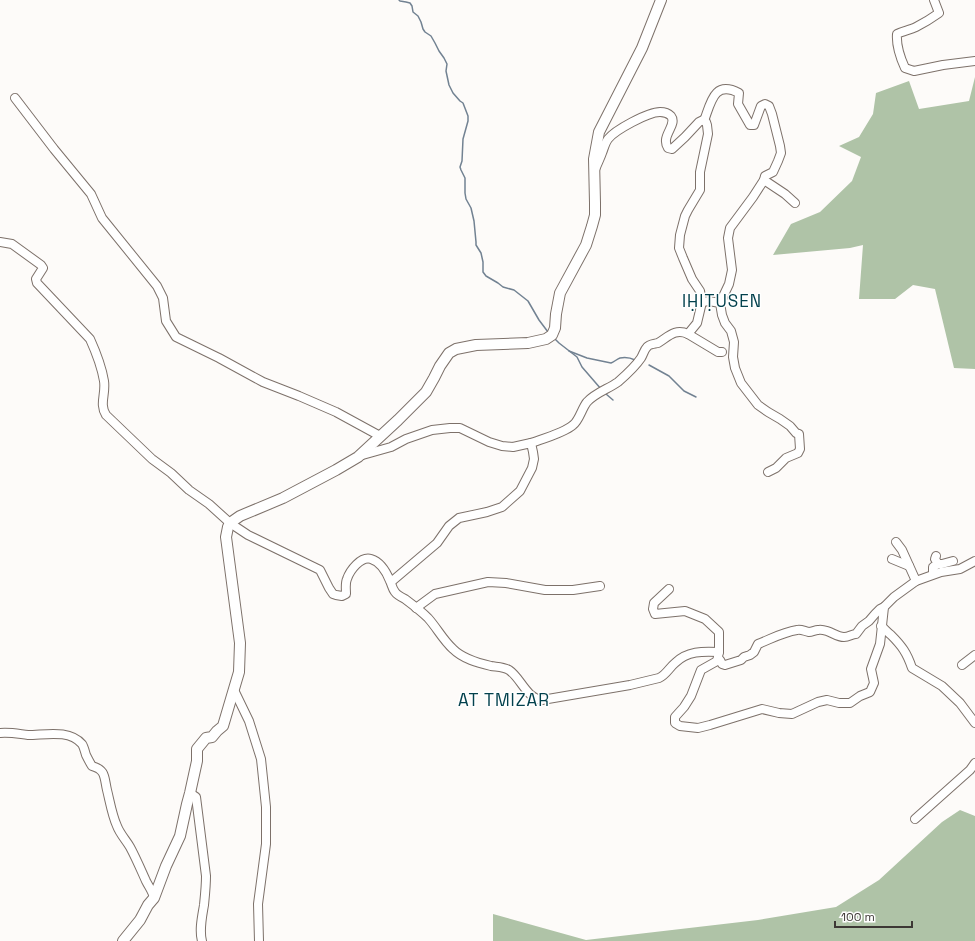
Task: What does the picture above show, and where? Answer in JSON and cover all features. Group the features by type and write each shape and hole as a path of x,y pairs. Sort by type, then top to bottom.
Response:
{"main road":[{"path":"123,941 140,920 148,905 154,898 166,866 180,836 197,761 197,749 206,738 212,737 224,726 239,672 240,643 226,537 230,523 240,516 282,498 336,470 358,456 426,392 449,353 456,349 476,345 528,343 546,339 552,335 555,328 560,293 586,245 592,226 595,203 594,160 599,132 642,48 661,0"}],"street":[{"path":"934,0 939,13 916,27 897,34 900,55 905,68 914,71 943,65 975,61"},
{"path":"704,121 712,99 717,92 722,89 730,90 739,93 738,104 750,125 754,125 761,106 765,104 769,106 780,146 781,153 773,172 765,176 753,197 730,228 728,238 732,270 729,284 720,303 722,315 731,330 734,342 733,358 741,383 758,405 790,426 796,433 799,434 800,449 798,453 786,458 776,468 768,472"},
{"path":"15,98 54,149 92,194 102,218 157,286 163,298 166,321 176,337 220,358 263,382 336,412 380,436"},
{"path":"594,175 597,163 608,140 617,131 642,117 659,112 670,116 673,120 666,139 666,144 668,148 672,149 699,122 704,121"},
{"path":"688,334 698,323 702,302 700,291 692,279 679,248 680,235 685,216 700,190 700,172 708,134 707,125 704,121"},
{"path":"764,180 785,194 795,204"},
{"path":"0,242 12,244 42,265 43,268 36,280 37,283 90,339 104,379 105,388 102,406 106,415 152,459 171,472 188,490 209,504 230,523 248,535 320,570 333,594 342,596 346,594 346,580 350,572 360,561 366,558 372,559 385,569 391,582 391,587 395,592 428,618 444,640 460,656 491,666 505,668 510,671 531,695 542,700 630,685 659,678 663,676 675,662 692,653 702,651 719,652"},
{"path":"702,302 710,301 720,303"},
{"path":"358,456 391,448 406,439 432,430 450,428 460,428 489,442 502,446 513,447 530,443 563,431 574,425 588,402 619,381 631,370 648,346 656,344 670,335 678,332 684,332 718,352 722,352"},
{"path":"391,582 437,543 449,526 459,518 488,512 502,507 520,491 532,468 534,459 530,443"},
{"path":"896,542 902,550 916,581"},
{"path":"892,559 909,566"},
{"path":"934,574 932,567 937,560 942,564 953,561"},
{"path":"717,660 720,660 722,664 725,665 741,660 754,652 758,644 798,629 808,632 818,629 837,634 840,637 845,637 854,633 856,634 862,626 880,609 916,581 941,572 960,569 975,561"},
{"path":"416,608 435,594 488,582 506,583 545,590 573,590 600,586"},
{"path":"669,589 654,603 653,609 656,614 685,611 706,619 719,632 719,652 717,660 701,670 691,696 675,717 675,723 680,726 698,728 762,709 779,714 792,714 818,702 827,700 839,703 850,703 860,696 870,692 874,683 871,668 880,644 884,607"},
{"path":"881,626 903,648 909,657 912,668 934,681 950,694 960,703 975,723"},
{"path":"962,665 975,654"},
{"path":"234,690 249,722 261,759 266,806 266,844 258,904 259,941"},
{"path":"0,733 5,732 27,735 61,734 78,741 82,745 92,766 100,768 103,772 117,826 138,862 154,898"},
{"path":"915,819 972,766"},
{"path":"190,793 196,797 206,876 206,887 201,920 202,941"}],"green space":[{"path":"975,77 975,369 954,368 935,289 913,285 895,299 859,299 863,245 850,248 773,255 791,224 820,212 852,181 861,157 839,146 859,137 873,114 876,93 909,81 919,109 969,101"},
{"path":"960,810 975,816 975,941 493,941 493,914 586,940 758,920 836,907 879,880 942,822"}],"waterway":[{"path":"399,0 410,3 413,12 418,16 423,29 431,36 447,64 446,71 449,85 453,93 463,103 468,116 463,139 462,161 460,167 465,178 466,199 471,208 474,221 476,245 481,253 483,272 486,276 503,287 514,290 528,301 548,332"},
{"path":"555,339 577,357 582,367 601,389"},
{"path":"569,351 587,358 611,363 619,358 635,360"},
{"path":"649,365 669,376 684,391 696,397"},
{"path":"606,394 613,400"}],"district":[{"name":"IḤIṬUSEN","path":"722,301"},
{"name":"AT TMIZAR","path":"504,700"}]}
